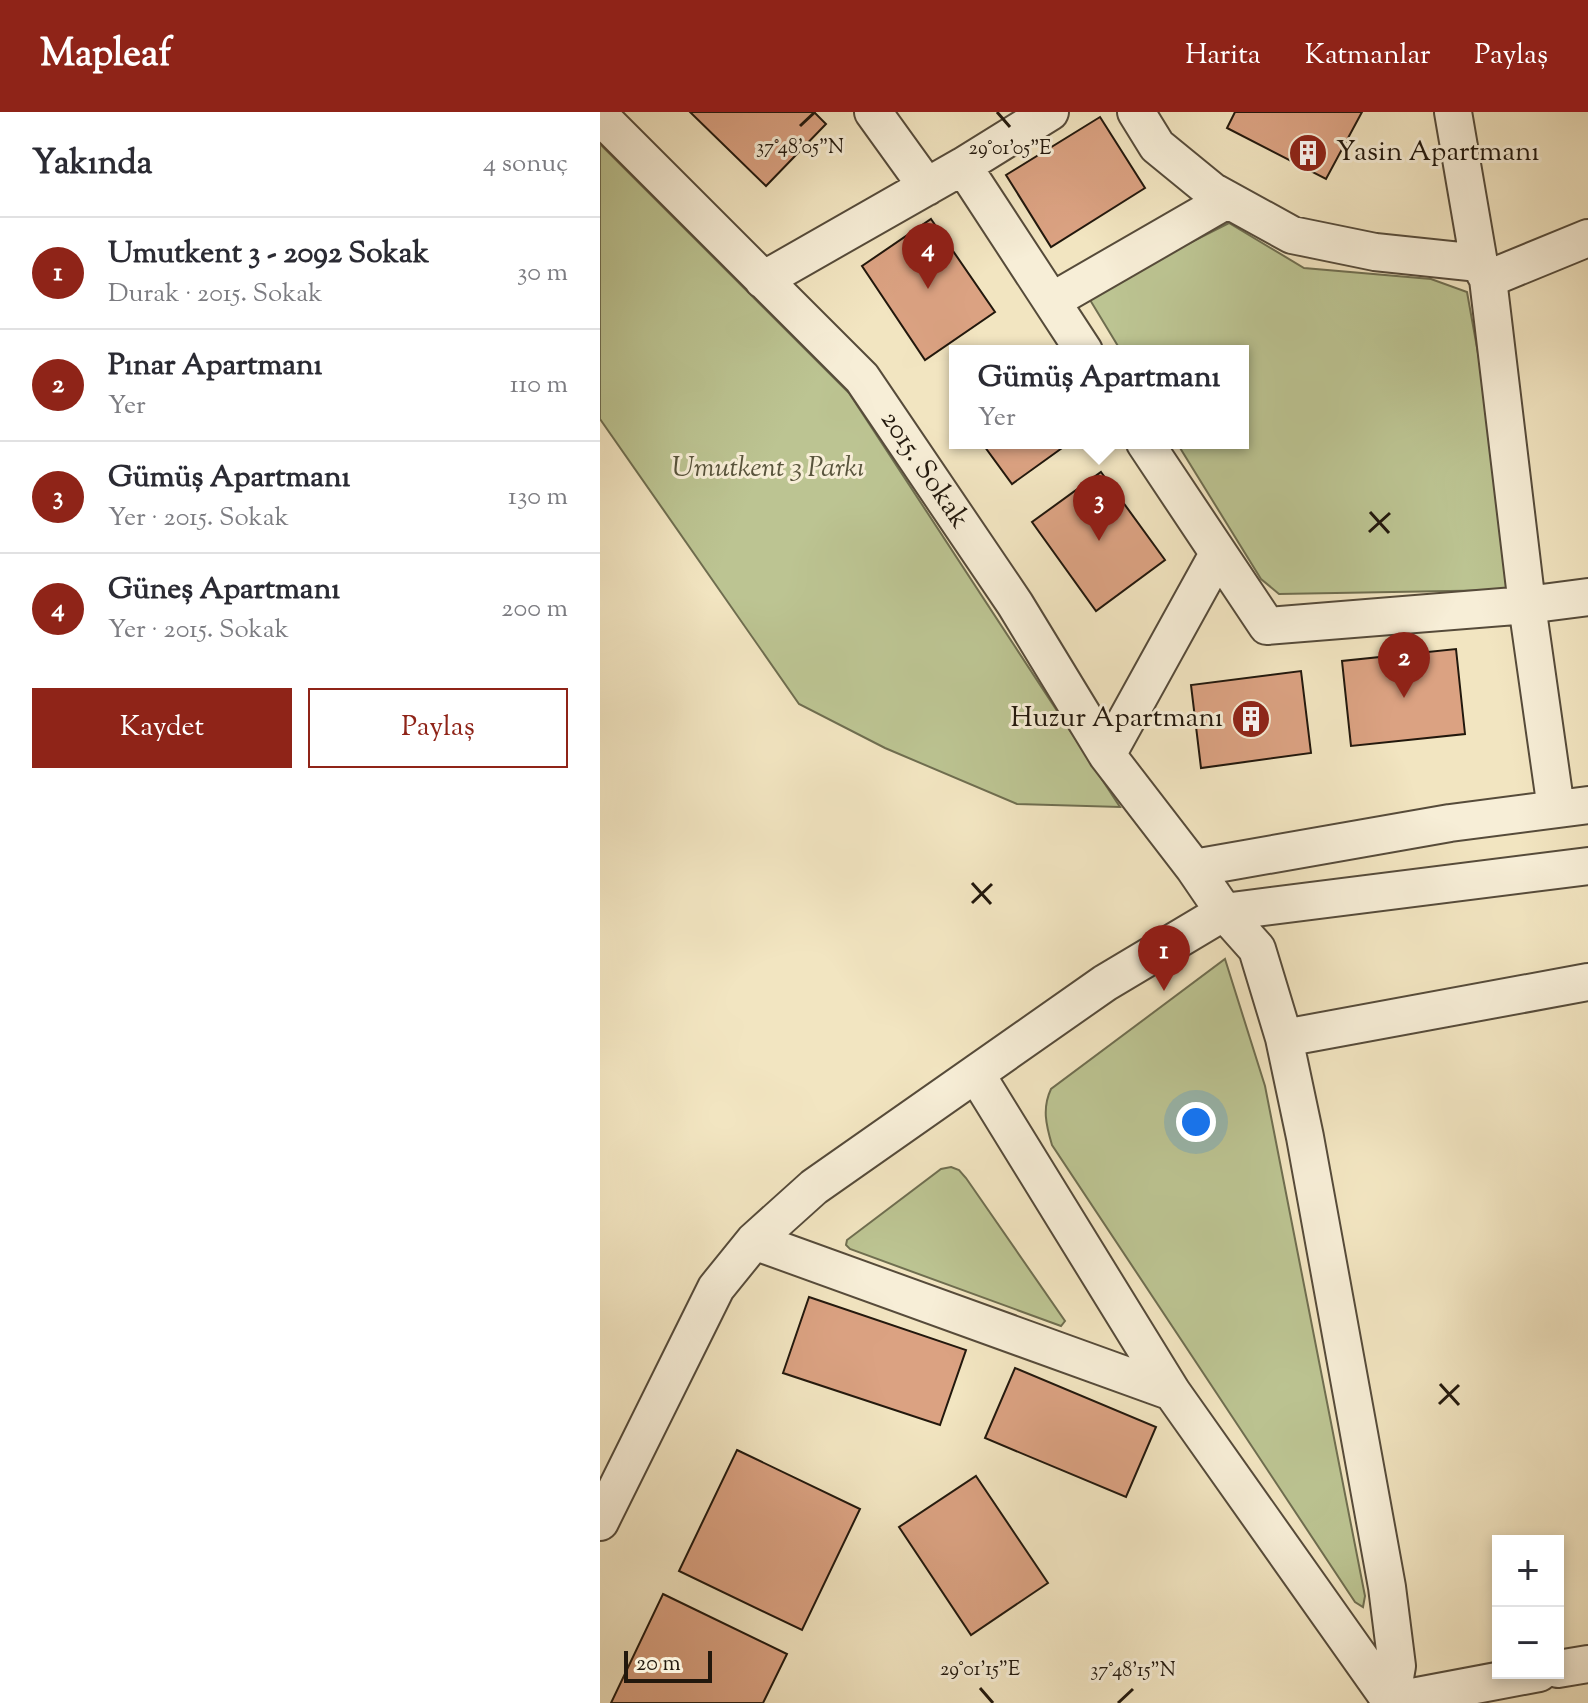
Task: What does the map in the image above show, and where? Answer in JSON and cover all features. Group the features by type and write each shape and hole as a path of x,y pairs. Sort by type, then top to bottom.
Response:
{"street":[{"path":"873,112 927,187"},
{"path":"763,280 963,166 1050,112"},
{"path":"1136,112 1157,146 1212,191 1292,235 1483,271 1588,238"},
{"path":"1194,868 1450,823 1572,807 1527,605 1483,271 1453,112"},
{"name":"2015. Sokak","path":"600,116 862,378 1015,604 1107,755 1224,912 1257,949 1284,1038 1387,1587 1397,1666 1392,1702"},
{"path":"963,166 1080,345"},
{"path":"1052,301 1227,200"},
{"path":"1149,449 1267,626 1527,605 1588,597"},
{"path":"1107,755 1218,554"},
{"path":"600,1522 716,1288 754,1241 814,1187 1105,983 1224,912 1588,866"},
{"path":"1284,1038 1588,982"},
{"path":"976,1074 1172,1392 1392,1702 1509,1679"},
{"path":"754,1241 1172,1392"},
{"path":"1564,1668 1588,1664"}],"green space":[{"name":"Umutkent 3 Parkı","path":"600,144 849,393 1120,807 1017,804 885,748 799,704 600,419"},
{"path":"1229,223 1304,268 1431,279 1467,292 1518,576 1506,590 1279,594 1261,579 1181,449 1249,449 1249,345 1117,345 1087,295"},
{"path":"1225,959 1265,1086 1365,1596 1363,1607 1355,1602 1052,1145 1048,1130 1046,1110 1051,1089"},
{"path":"951,1167 966,1178 1065,1321 1061,1326 846,1245 847,1240 941,1169"}],"building":[{"path":"690,112 814,112 826,124 766,186"},
{"name":"Yasin Apartmanı","path":"1235,112 1362,112 1326,179 1227,128"},
{"path":"1100,117 1145,188 1051,247 1006,175"},
{"path":"931,219 995,312 925,360 862,266"},
{"path":"986,449 1061,449 1012,484"},
{"path":"1101,472 1165,560 1096,611 1032,522"},
{"path":"1456,649 1465,734 1351,746 1342,661"},
{"name":"Huzur Apartmanı","path":"1301,671 1311,753 1201,768 1191,685"},
{"path":"809,1297 966,1350 940,1425 783,1373"},
{"path":"1015,1368 1156,1427 1126,1497 985,1438"},
{"path":"737,1450 860,1509 802,1630 679,1571"},
{"path":"976,1476 1048,1583 971,1635 899,1527"},
{"path":"663,1594 787,1654 763,1703 611,1703"}],"place":[{"name":"Yasin Apartmanı","path":"1308,153"},
{"name":"Güneş Apartmanı","path":"928,289"},
{"name":"Gümüş Apartmanı","path":"1099,541"},
{"name":"Pınar Apartmanı","path":"1404,698"},
{"name":"Huzur Apartmanı","path":"1251,719"},
{"name":"Umutkent 3 - 2092 Sokak","path":"1164,991"}]}
